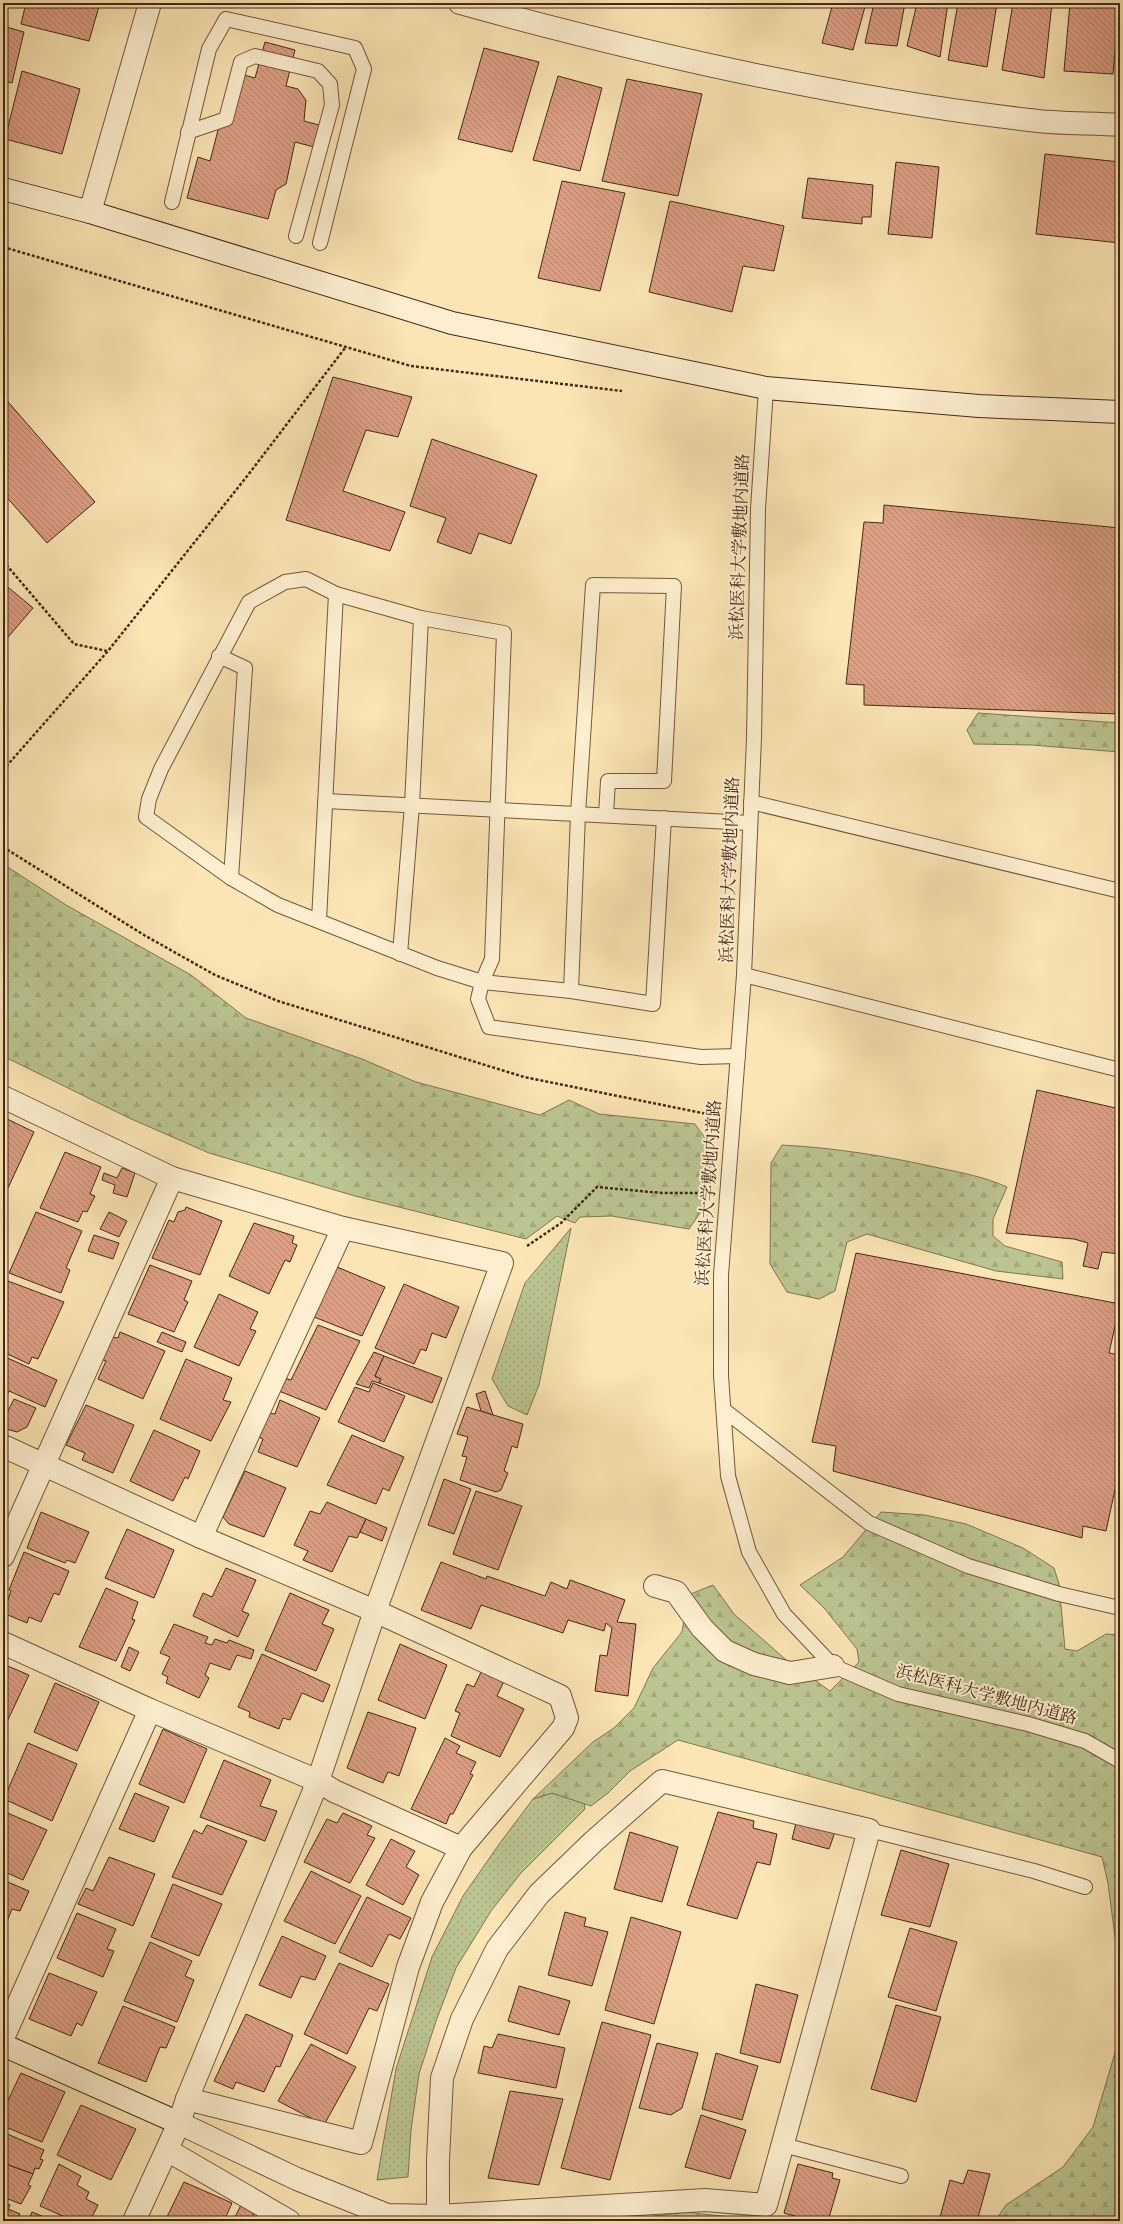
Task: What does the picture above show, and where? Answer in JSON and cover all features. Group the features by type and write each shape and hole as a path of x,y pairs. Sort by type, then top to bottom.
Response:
{"street":[{"path":"90,212 150,3"},
{"path":"460,3 563,32 828,90 1030,120 1120,125"},
{"path":"3,189 90,212 452,323 766,388 979,406 1120,412"},
{"path":"3,1097 172,1178 343,1228 502,1263 375,1612 318,1781 186,2099 179,2122 134,2221"},
{"path":"3,1556 42,1464 172,1178"},
{"path":"201,1537 343,1228"},
{"path":"3,1446 201,1537 375,1612 560,1696 568,1718 563,1728 461,1848 432,1902 415,1943 361,2143 186,2099"},
{"path":"655,1586 676,1592 702,1628 724,1651 754,1664 790,1673 833,1666"},
{"path":"3,1643 150,1710 318,1781 334,1791 461,1848"},
{"path":"3,2038 150,1710"},
{"path":"3,2045 179,2122 297,2178 387,2215 438,2216 705,2200 766,2205 869,1830 662,1781 594,1841 539,1894 497,1950 462,2019 442,2078 438,2160 438,2216"},
{"path":"167,2150 289,2221"}],"lane":[{"path":"172,202 208,49 226,19 355,48 364,69 320,243"},
{"path":"188,132 226,119 241,62 255,56 318,71 330,84 332,105 296,236"},
{"name":"浜松医科大学敷地内道路","path":"766,388 758,509 751,802 744,975 722,1276 722,1376 728,1476 749,1552 784,1614 833,1666 898,1694 1028,1724 1085,1741 1120,1761"},
{"path":"664,818 653,1004 571,991 482,982 400,954 278,905 231,878 146,817 160,769 249,602 285,582 306,579 336,594 421,618 504,633 492,959 482,982 478,999 489,1027 701,1057 738,1056"},
{"path":"571,991 578,814 593,585 674,586 664,781 608,781 606,815"},
{"path":"318,920 326,801 336,594"},
{"path":"400,954 412,805 421,618"},
{"path":"219,656 245,668 231,878"},
{"path":"326,801 750,823"},
{"path":"751,802 1120,891"},
{"path":"744,975 1120,1070"},
{"path":"724,1410 869,1523 968,1566 1059,1594 1120,1608"},
{"path":"869,1830 1034,1871 1085,1887"},
{"path":"783,2145 901,2176"}],"path":[{"path":"3,247 345,348 411,366 629,392"},
{"path":"3,770 108,651 248,475 345,348"},
{"path":"3,561 74,644 108,651"},
{"path":"3,847 144,935 215,975 278,1001 524,1077 733,1120"},
{"path":"502,1263 561,1223 597,1187 662,1193 728,1194"}],"green space":[{"path":"978,713 1120,723 1120,752 1032,745 974,744 967,730"},
{"path":"3,864 66,905 191,975 246,1018 362,1059 416,1082 540,1115 569,1100 599,1114 695,1124 713,1149 702,1210 689,1229 612,1216 580,1217 575,1223 557,1216 526,1239 355,1196 209,1153 129,1118 3,1056"},
{"path":"782,1145 842,1150 900,1160 974,1176 1007,1187 993,1219 993,1236 1005,1246 1062,1262 1063,1279 996,1271 867,1234 847,1242 835,1291 819,1299 787,1292 770,1264 771,1163"},
{"path":"571,1228 539,1385 527,1415 508,1406 492,1379 525,1283"},
{"path":"881,1512 925,1515 966,1524 1023,1548 1054,1568 1059,1584 1065,1649 1077,1651 1106,1634 1120,1635 1120,1976 1108,1883 1102,1857 678,1740 630,1771 608,1793 591,1806 552,1793 533,1799 593,1742 614,1728 634,1708 653,1668 682,1632 688,1595 713,1585 734,1614 785,1659 830,1691 859,1662 857,1649 824,1608 800,1585 843,1557"},
{"path":"552,1793 584,1803 585,1809 521,1873 491,1911 456,1968 436,2021 419,2074 411,2130 408,2177 377,2180 396,2069 432,1957 463,1896 500,1843 533,1799"},
{"path":"1120,2036 1120,2221 995,2221 1006,2205 1063,2167 1093,2127"},
{"path":"686,2212 765,2221 573,2221 632,2219"}],"building":[{"path":"26,3 100,3 89,41 21,24"},
{"path":"684,3 710,3 708,8"},
{"path":"833,3 866,3 853,50 822,43"},
{"path":"874,3 905,3 897,46 865,43"},
{"path":"917,3 948,3 940,57 907,46"},
{"path":"958,3 997,3 987,67 948,60"},
{"path":"1013,3 1052,3 1044,78 1002,70"},
{"path":"1070,3 1119,3 1113,74 1064,71"},
{"path":"3,26 24,32 12,83 3,81"},
{"path":"265,42 295,50 286,86 298,89 306,100 304,121 319,125 314,147 295,142 286,184 276,190 268,219 187,198 198,157 210,161 233,72 255,78"},
{"path":"484,48 539,62 512,152 458,139"},
{"path":"22,71 80,89 62,154 5,139"},
{"path":"558,76 602,88 580,171 533,160"},
{"path":"627,79 702,94 678,196 602,181"},
{"path":"1045,154 1120,162 1120,243 1036,234"},
{"path":"896,162 939,167 932,238 888,234"},
{"path":"808,178 873,185 871,217 862,217 862,224 802,218"},
{"path":"562,181 625,193 600,291 538,278"},
{"path":"670,201 784,226 774,271 743,266 732,312 649,292"},
{"path":"333,377 412,397 398,437 366,430 343,491 405,512 390,551 286,520"},
{"path":"3,396 95,502 47,543 3,493"},
{"path":"432,439 537,475 511,544 479,533 471,554 437,542 446,518 410,506"},
{"path":"884,505 1120,528 1120,714 864,705 864,685 846,684 864,522 883,523"},
{"path":"3,583 33,608 3,643"},
{"path":"1037,1090 1120,1109 1120,1254 1102,1252 1098,1269 1083,1266 1088,1243 1074,1239 1006,1233"},
{"path":"3,1117 34,1132 8,1188 3,1186"},
{"path":"65,1152 101,1167 90,1194 95,1196 87,1212 83,1211 78,1222 40,1208"},
{"path":"122,1168 135,1173 127,1197 113,1193 115,1185 102,1180 104,1173 117,1178"},
{"path":"186,1207 222,1221 200,1275 152,1258 169,1220 174,1222 178,1212 185,1210"},
{"path":"36,1212 82,1231 66,1268 70,1270 61,1293 9,1273"},
{"path":"109,1212 127,1221 119,1237 100,1229"},
{"path":"254,1223 294,1236 292,1243 297,1245 290,1262 285,1260 269,1294 229,1276"},
{"path":"94,1235 119,1243 113,1259 88,1251"},
{"path":"856,1253 1120,1304 1109,1353 1120,1355 1120,1467 1106,1531 1083,1526 1082,1538 833,1471 836,1446 812,1442"},
{"path":"150,1265 192,1281 184,1300 188,1302 174,1332 128,1314"},
{"path":"337,1267 385,1287 362,1336 314,1317"},
{"path":"8,1281 64,1302 38,1359 32,1357 29,1364 3,1352 3,1291"},
{"path":"404,1284 459,1307 446,1338 432,1333 426,1351 421,1349 414,1364 375,1348"},
{"path":"219,1294 258,1312 250,1329 256,1331 239,1366 194,1347"},
{"path":"318,1325 360,1341 326,1410 279,1391 284,1378 291,1380"},
{"path":"120,1332 165,1351 143,1399 98,1379 106,1361 101,1359 112,1337 118,1338"},
{"path":"162,1332 186,1342 182,1352 157,1342"},
{"path":"374,1352 384,1356 375,1376 381,1379 379,1383 372,1381 369,1388 356,1384"},
{"path":"3,1356 57,1380 45,1407 9,1391 5,1399 3,1398"},
{"path":"384,1356 442,1378 432,1403 379,1383 381,1379 375,1376"},
{"path":"186,1359 232,1378 223,1400 231,1402 211,1441 160,1419"},
{"path":"373,1383 405,1396 384,1442 338,1422 355,1387 369,1392"},
{"path":"485,1391 493,1415 481,1411 476,1394"},
{"path":"14,1399 36,1408 27,1427 17,1432 3,1428 3,1421"},
{"path":"280,1400 320,1418 297,1467 258,1452 263,1439 258,1437 268,1413 275,1414"},
{"path":"86,1405 134,1425 113,1473 82,1460 85,1453 66,1445"},
{"path":"467,1407 523,1424 517,1448 512,1446 504,1471 508,1473 501,1490 496,1492 460,1480 467,1457 462,1456 468,1437 457,1434"},
{"path":"154,1430 200,1451 188,1479 185,1477 173,1501 130,1481"},
{"path":"352,1435 404,1457 389,1491 383,1488 376,1504 327,1485"},
{"path":"245,1471 286,1488 264,1537 229,1524 223,1517"},
{"path":"444,1479 471,1489 454,1534 428,1525"},
{"path":"476,1491 522,1506 498,1570 453,1554"},
{"path":"327,1502 366,1519 357,1538 349,1536 332,1572 303,1560 308,1551 294,1545 310,1511 320,1514"},
{"path":"41,1512 89,1532 75,1563 67,1560 65,1563 27,1548"},
{"path":"366,1519 387,1528 382,1541 360,1532"},
{"path":"127,1529 174,1550 154,1598 105,1578"},
{"path":"24,1552 69,1571 59,1595 54,1593 41,1622 29,1617 27,1623 3,1613 11,1591 9,1590"},
{"path":"441,1562 486,1579 487,1576 545,1596 551,1582 567,1589 570,1580 625,1600 617,1622 636,1624 628,1696 595,1691 600,1655 607,1656 612,1628 606,1623 604,1631 568,1620 563,1633 481,1605 471,1629 421,1610"},
{"path":"226,1568 256,1580 242,1611 249,1614 238,1637 193,1616 203,1593 212,1597"},
{"path":"106,1588 138,1602 132,1619 135,1620 116,1661 79,1647"},
{"path":"290,1593 329,1610 322,1624 334,1629 316,1671 265,1650"},
{"path":"174,1624 208,1637 205,1643 212,1645 215,1639 227,1643 229,1640 254,1650 251,1659 237,1655 230,1670 210,1663 205,1675 209,1678 199,1698 166,1683 168,1677 162,1674 170,1657 160,1653"},
{"path":"400,1644 447,1665 425,1719 378,1700"},
{"path":"129,1647 139,1652 130,1671 121,1667"},
{"path":"262,1654 330,1685 323,1702 302,1693 290,1720 283,1718 279,1729 249,1717 250,1712 238,1707"},
{"path":"3,1664 29,1675 6,1724 3,1723"},
{"path":"482,1670 504,1681 497,1696 524,1709 500,1757 451,1736 460,1713 455,1711 467,1684 474,1687"},
{"path":"55,1683 99,1702 77,1751 34,1732"},
{"path":"368,1712 416,1728 399,1776 388,1772 383,1783 347,1768"},
{"path":"163,1729 207,1749 184,1803 139,1784"},
{"path":"445,1738 460,1746 456,1753 476,1762 470,1774 473,1775 453,1814 450,1814 446,1824 411,1809"},
{"path":"28,1743 77,1764 52,1821 4,1799"},
{"path":"224,1760 271,1780 260,1806 277,1811 265,1841 200,1817"},
{"path":"135,1793 169,1807 154,1842 119,1829"},
{"path":"3,1811 47,1830 23,1880 3,1871"},
{"path":"718,1812 754,1821 753,1828 777,1834 770,1865 757,1862 737,1919 687,1905"},
{"path":"343,1813 372,1826 367,1835 375,1838 350,1883 304,1862 327,1819 337,1823"},
{"path":"796,1823 835,1832 829,1849 792,1839"},
{"path":"207,1825 247,1841 222,1895 172,1877 194,1830 202,1834"},
{"path":"630,1832 678,1847 662,1902 614,1889"},
{"path":"391,1839 415,1851 406,1867 419,1875 403,1905 366,1885"},
{"path":"901,1850 949,1864 930,1927 881,1915"},
{"path":"109,1857 155,1874 133,1926 78,1904 86,1888 93,1891"},
{"path":"311,1871 361,1896 335,1944 284,1921"},
{"path":"3,1880 29,1891 20,1911 12,1909 3,1931"},
{"path":"173,1884 222,1904 199,1956 151,1937"},
{"path":"367,1897 411,1918 400,1939 389,1934 372,1967 339,1952"},
{"path":"565,1912 586,1918 584,1926 608,1932 592,1986 548,1975"},
{"path":"77,1913 116,1929 107,1949 114,1951 103,1977 57,1958"},
{"path":"631,1917 681,1932 654,2024 605,2010"},
{"path":"910,1928 957,1942 936,2011 888,1997"},
{"path":"282,1936 326,1956 315,1980 301,1976 291,1998 259,1985"},
{"path":"150,1942 192,1961 185,1976 194,1980 177,2022 124,2001"},
{"path":"339,1963 389,1984 377,2011 369,2008 347,2054 304,2034"},
{"path":"49,1973 97,1992 82,2026 77,2023 71,2036 29,2019"},
{"path":"756,1984 798,1995 780,2063 740,2053"},
{"path":"519,1986 570,2001 559,2035 508,2021"},
{"path":"896,2005 941,2017 916,2102 871,2089"},
{"path":"123,2006 175,2027 166,2048 160,2047 146,2082 98,2063"},
{"path":"246,2014 293,2035 280,2067 276,2066 264,2092 236,2082 233,2089 214,2081"},
{"path":"602,2022 651,2035 610,2180 561,2168"},
{"path":"498,2034 565,2048 556,2088 478,2073 484,2046 492,2048"},
{"path":"657,2043 698,2053 682,2108 671,2115 639,2108"},
{"path":"311,2044 356,2067 324,2125 278,2101"},
{"path":"716,2053 758,2066 742,2120 702,2109"},
{"path":"21,2073 65,2092 42,2142 3,2126 3,2111"},
{"path":"510,2091 563,2099 539,2185 488,2178"},
{"path":"81,2105 136,2129 111,2180 57,2155"},
{"path":"701,2115 746,2130 730,2179 685,2167"},
{"path":"3,2132 44,2150 40,2159 43,2160 39,2169 35,2168 33,2174 3,2163"},
{"path":"3,2163 33,2174 28,2185 31,2186 21,2204 3,2197"},
{"path":"59,2164 81,2176 77,2185 89,2192 86,2199 98,2205 90,2221 74,2221 40,2206"},
{"path":"798,2164 833,2173 832,2178 840,2180 828,2221 812,2221 784,2213"},
{"path":"968,2170 990,2174 977,2221 939,2221 950,2180 963,2184"},
{"path":"184,2182 232,2203 224,2221 165,2221"},
{"path":"3,2202 10,2205 8,2209 20,2214 16,2221 3,2221"},
{"path":"241,2205 255,2212 250,2221 244,2221 235,2217"},
{"path":"32,2212 54,2221 28,2221"}]}
